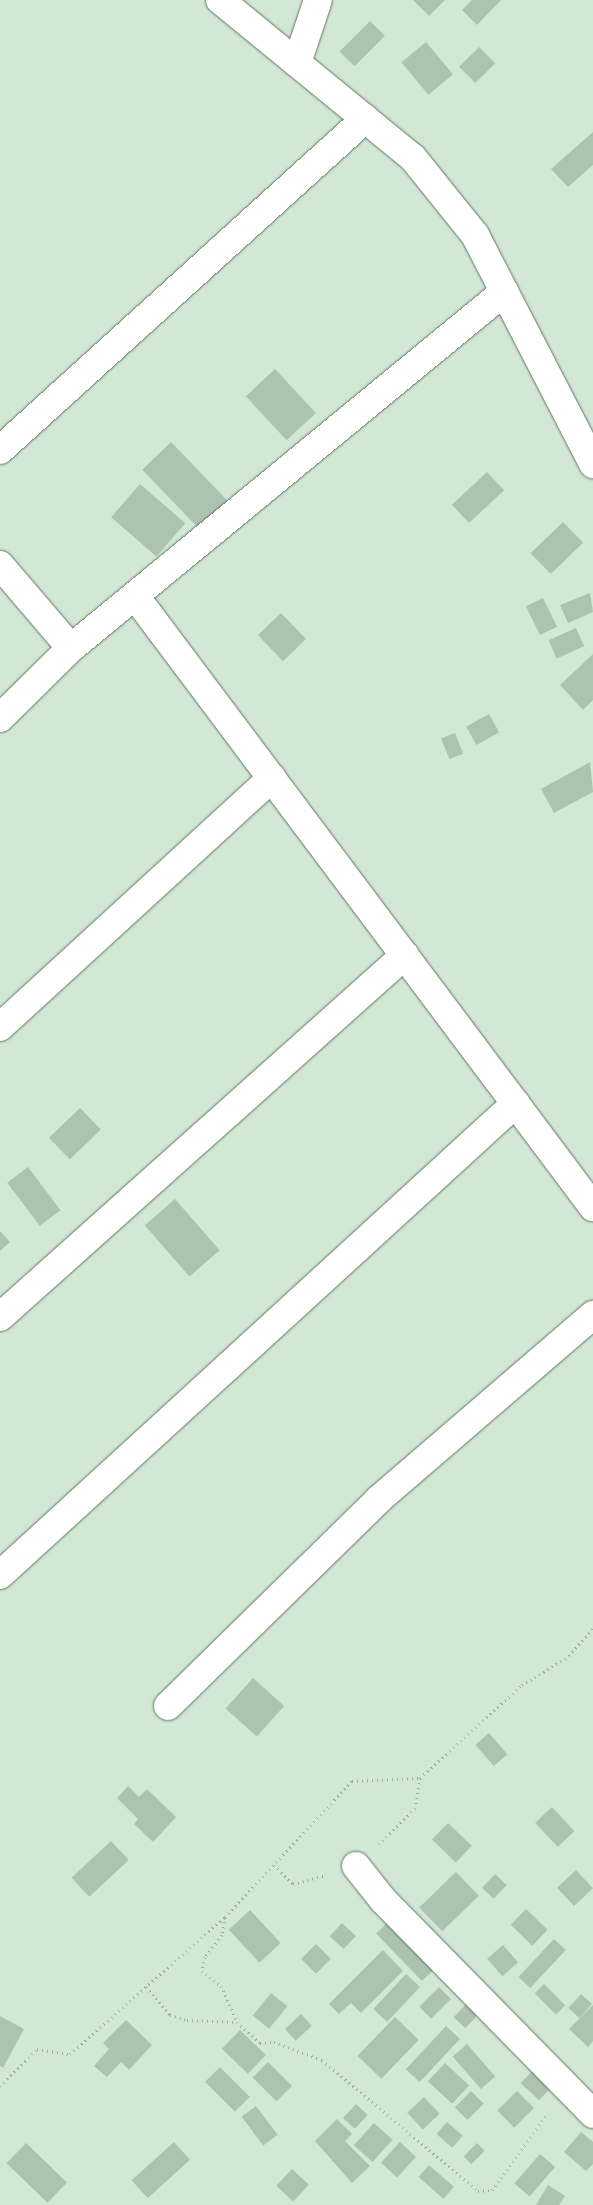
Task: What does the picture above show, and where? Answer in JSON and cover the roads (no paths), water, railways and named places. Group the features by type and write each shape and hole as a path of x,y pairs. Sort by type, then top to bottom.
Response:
{"street":[{"path":"220,0 413,158 444,196 475,235 593,464"},
{"path":"297,63 318,0"},
{"path":"0,450 365,119"},
{"path":"0,718 70,648 504,292"},
{"path":"0,565 70,648"},
{"path":"135,596 593,1207"},
{"path":"0,1027 272,778"},
{"path":"0,1317 404,955"},
{"path":"0,1575 516,1103"},
{"path":"168,1706 378,1500 593,1315"},
{"path":"356,1866 383,1900 566,2089 593,2114"}]}
